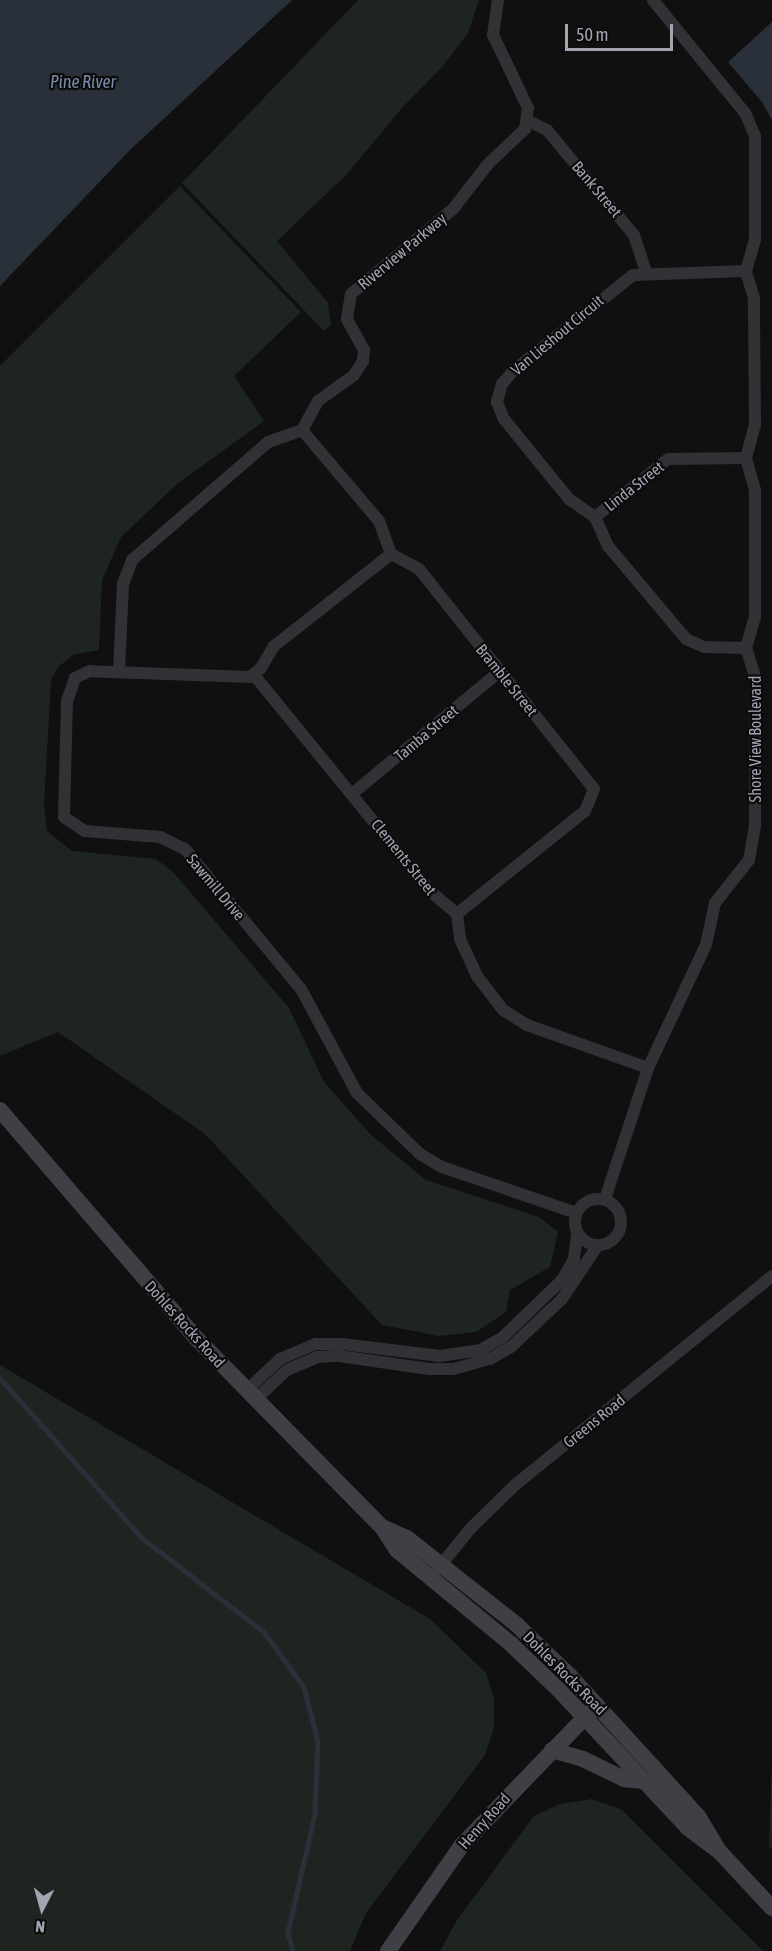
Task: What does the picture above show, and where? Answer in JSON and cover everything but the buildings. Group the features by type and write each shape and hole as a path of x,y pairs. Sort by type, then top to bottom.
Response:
{"street":[{"path":"498,0 493,17 495,43 527,103 528,121"},
{"path":"595,517 608,546 690,642 704,647 746,648 755,617 754,484 746,458 755,425 754,298 746,271 755,240 753,127 653,0"},
{"name":"Bank Street","path":"528,121 547,130 634,235 646,272"},
{"name":"Riverview Parkway","path":"302,430 318,401 354,375 363,362 363,344 347,319 351,294 453,209 488,164 523,134 528,121"},
{"name":"Van Lieshout Circuit","path":"595,517 572,502 504,419 498,395 513,371 624,280 646,272 746,271"},
{"path":"119,672 123,584 132,560 268,442 302,430 377,518 391,554 274,646 255,675"},
{"name":"Linda Street","path":"595,517 668,459 746,458"},
{"name":"Bramble Street","path":"391,554 419,570 589,779 594,794 585,811 457,914"},
{"name":"Shore View Boulevard","path":"605,1199 648,1068 706,945 712,909 743,870 752,850 756,681 746,648"},
{"name":"Tamba Street","path":"352,794 500,671"},
{"name":"Sawmill Drive","path":"255,675 240,679 86,672 69,688 62,802 66,822 85,831 160,837 185,849 307,998 357,1093 420,1154 442,1167 576,1213"},
{"name":"Clements Street","path":"255,675 435,897 457,914"},
{"path":"457,914 461,942 477,976 503,1010 527,1025 648,1068"},
{"name":"Dohles Rocks Road","path":"0,1110 162,1300 251,1395 382,1527 397,1550 511,1644 585,1718 688,1828 720,1851"},
{"path":"251,1395 280,1359 316,1344 342,1344 440,1356 480,1350 503,1337 562,1280 574,1259 578,1233 576,1213 591,1199 605,1199 617,1208 621,1229 612,1241 598,1245 586,1242 578,1233"},
{"path":"251,1395 287,1370 317,1357 339,1356 436,1369 465,1367 490,1359 522,1339 562,1299 598,1245"},
{"name":"Greens Road","path":"429,1578 477,1521 515,1485 772,1276"},
{"name":"Dohles Rocks Road","path":"382,1527 407,1538 517,1625 597,1704 698,1816 720,1851 772,1908"},
{"name":"Henry Road","path":"387,1951 462,1845 597,1704"},
{"path":"552,1750 583,1759 624,1779 643,1781"}],"shaded area":[{"path":"358,0 479,0 468,33 442,67 401,109 347,174 277,241 328,303 331,325 324,331 182,183"},
{"path":"180,186 301,312 234,376 264,421 176,485 121,537 102,580 99,650 75,654 58,667 51,680 44,805 47,831 72,851 156,859 173,872 289,1008 324,1082 371,1135 426,1180 539,1217 558,1232 550,1267 510,1290 506,1312 476,1332 439,1336 382,1325 205,1134 58,1032 0,1056 0,366"},
{"path":"0,1365 430,1619 486,1673 494,1699 494,1728 485,1755 366,1913 350,1951 0,1951"},
{"path":"772,1759 772,1849 769,1846"},
{"path":"592,1799 622,1810 763,1951 440,1951 457,1920 534,1816 560,1804"}],"water":[{"name":"Pine River","path":"0,0 292,0 130,150 0,286"},
{"path":"772,22 772,120 762,102 728,62"}],"waterway":[{"path":"0,1378 141,1537 264,1632 304,1687 318,1741 315,1814 288,1933 293,1951"}]}
